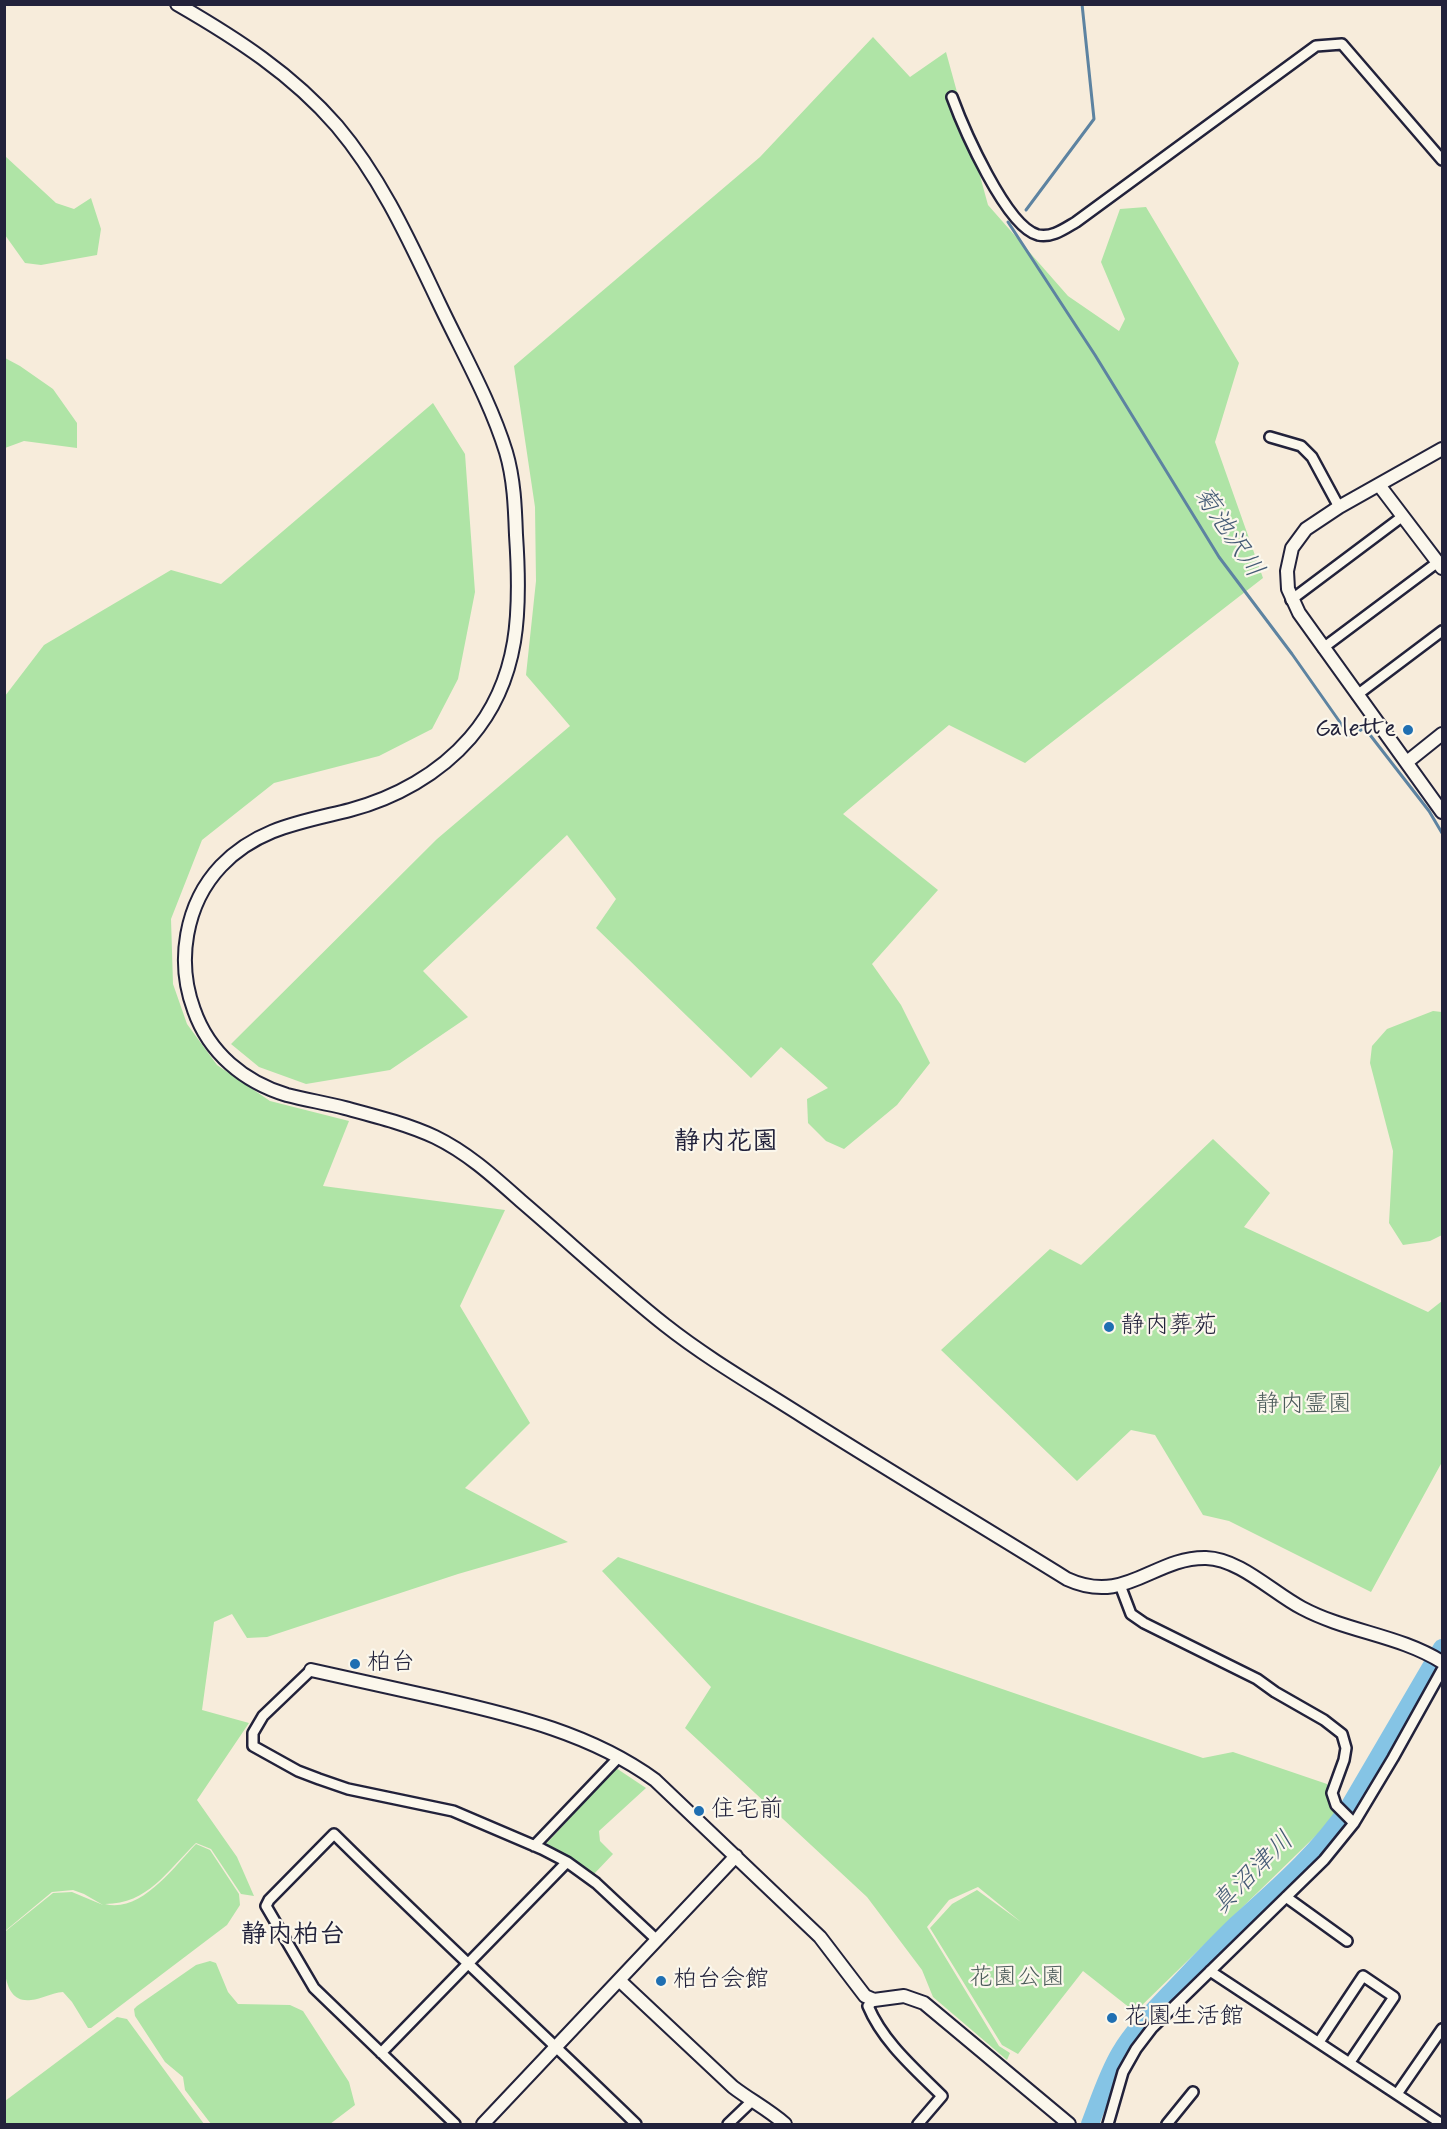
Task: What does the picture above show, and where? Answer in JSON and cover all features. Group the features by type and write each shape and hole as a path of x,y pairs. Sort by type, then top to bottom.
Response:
{"street":[{"path":"177,4 223,31 282,72 334,123 374,176 421,265 504,446 512,483 520,590 514,645 507,672 484,719 455,753 424,778 384,799 278,828 255,839 237,851 209,881 198,901 190,924 185,945 184,968 194,1010 206,1035 226,1060 244,1075 264,1086 287,1095 345,1108 415,1128 463,1152 668,1327 737,1375 1067,1579 1087,1587 1100,1588 1134,1582 1182,1561 1208,1558 1222,1560 1235,1565 1301,1608 1327,1620 1428,1653 1442,1664 1393,1758 1324,1860 1152,2028 1136,2049 1123,2072 1108,2124"},
{"path":"952,97 968,136 997,190 1016,219 1029,231 1040,235 1051,236 1076,222 1316,46 1342,44 1443,160"},
{"path":"1270,437 1301,446 1312,457 1340,507"},
{"path":"1443,449 1340,507 1306,529 1292,548 1287,571 1292,600 1299,613 1443,812"},
{"path":"1323,648 1440,565 1379,485"},
{"path":"1292,600 1403,516"},
{"path":"1357,695 1443,631"},
{"path":"1407,762 1443,734"},
{"path":"1120,1585 1131,1614 1144,1623 1257,1679 1324,1720 1342,1734 1346,1748 1344,1760 1332,1793 1336,1805 1352,1821"},
{"path":"657,1940 596,1883 567,1862 453,1811 348,1789 298,1771 253,1746 253,1733 263,1716 311,1670 521,1717 619,1757 655,1780 820,1937 866,1996 874,2000 904,1996 924,2003 1069,2124"},
{"path":"534,1846 619,1757"},
{"path":"455,2124 314,1988 266,1906 269,1900 334,1834 636,2124"},
{"path":"483,2124 736,1856"},
{"path":"381,2053 567,1862"},
{"path":"1287,1898 1347,1941"},
{"path":"1210,1971 1442,2124"},
{"path":"1319,2042 1364,1976 1394,1997 1350,2062"},
{"path":"619,1980 732,2087 768,2109 785,2124"},
{"path":"874,2000 868,2006 875,2023 905,2059 942,2096 918,2124"},
{"path":"1397,2094 1443,2029"},
{"path":"1167,2124 1193,2092"},
{"path":"728,2124 752,2101"}],"green space":[{"path":"873,37 910,77 946,52 988,205 1068,296 1119,331 1125,319 1101,262 1120,209 1146,207 1239,363 1215,442 1263,578 1025,763 949,725 843,814 938,890 872,964 901,1005 930,1063 897,1105 844,1149 826,1141 808,1123 807,1099 828,1088 781,1047 751,1078 596,928 616,899 567,835 423,971 468,1017 390,1070 306,1084 259,1067 231,1044 437,839 570,726 526,675 536,581 535,507 514,366 760,157"},
{"path":"5,156 56,203 74,209 91,198 101,229 97,255 41,265 25,263 5,235"},
{"path":"5,358 53,389 77,423 77,448 24,441 5,448"},
{"path":"433,403 465,454 475,592 458,679 432,729 379,756 274,783 202,840 171,919 173,984 187,1024 217,1065 270,1101 349,1121 323,1186 505,1210 460,1306 530,1423 465,1488 568,1542 458,1574 267,1637 247,1638 232,1614 214,1622 202,1710 249,1723 197,1800 237,1857 254,1896 241,1894 211,1849 196,1843 166,1875 145,1892 120,1903 105,1904 118,1905 131,1902 144,1895 167,1876 196,1844 210,1850 239,1894 240,1905 227,1925 88,2028 63,1992 31,2000 21,1999 14,1995 9,1987 4,1966 4,1933 53,1893 72,1892 103,1905 73,1890 52,1892 5,1931 5,696 44,645 171,570 221,584"},
{"path":"1433,1011 1442,1012 1442,1235 1430,1241 1403,1245 1389,1223 1393,1151 1370,1063 1372,1046 1387,1029"},
{"name":"静内霊園","path":"1213,1139 1270,1193 1244,1227 1428,1312 1442,1301 1442,1462 1371,1592 1229,1521 1203,1515 1155,1435 1131,1430 1077,1481 941,1350 1050,1249 1081,1265"},
{"name":"花園公園","path":"618,1557 1203,1758 1233,1752 1327,1784 1337,1815 1135,2012 1083,1971 1018,2054 1002,2045 930,1928 952,1904 977,1890 1021,1922 978,1887 949,1900 927,1927 999,2046 1010,2053 1007,2060 933,1997 922,1970 867,1897 685,1728 711,1687 602,1571"},
{"path":"616,1768 646,1788 599,1831 600,1841 613,1854 594,1874 546,1844"},
{"path":"210,1961 216,1963 228,1992 238,2004 290,2005 303,2011 349,2082 355,2105 330,2124 211,2124 185,2090 183,2077 165,2062 135,2016 134,2009 196,1965"},
{"path":"117,2017 127,2019 204,2124 5,2124 5,2101"}],"waterway":[{"name":"菊池沢川","path":"1026,210 1094,119 1082,4"},
{"name":"菊池沢川","path":"1008,222 1095,355 1219,557 1349,735 1363,729 1367,731 1429,811 1442,833"},
{"name":"真沼津川","path":"1090,2124 1115,2061 1137,2029 1219,1942 1296,1869 1337,1824 1442,1648"}],"place":[{"name":"Galette","path":"1408,730"},
{"name":"静内葬苑","path":"1109,1327"},
{"name":"柏台","path":"355,1664"},
{"name":"住宅前","path":"699,1811"},
{"name":"柏台会館","path":"661,1981"},
{"name":"花園生活館","path":"1112,2018"}],"district":[{"name":"静内花園","path":"726,1144"},
{"name":"静内柏台","path":"293,1937"}]}
